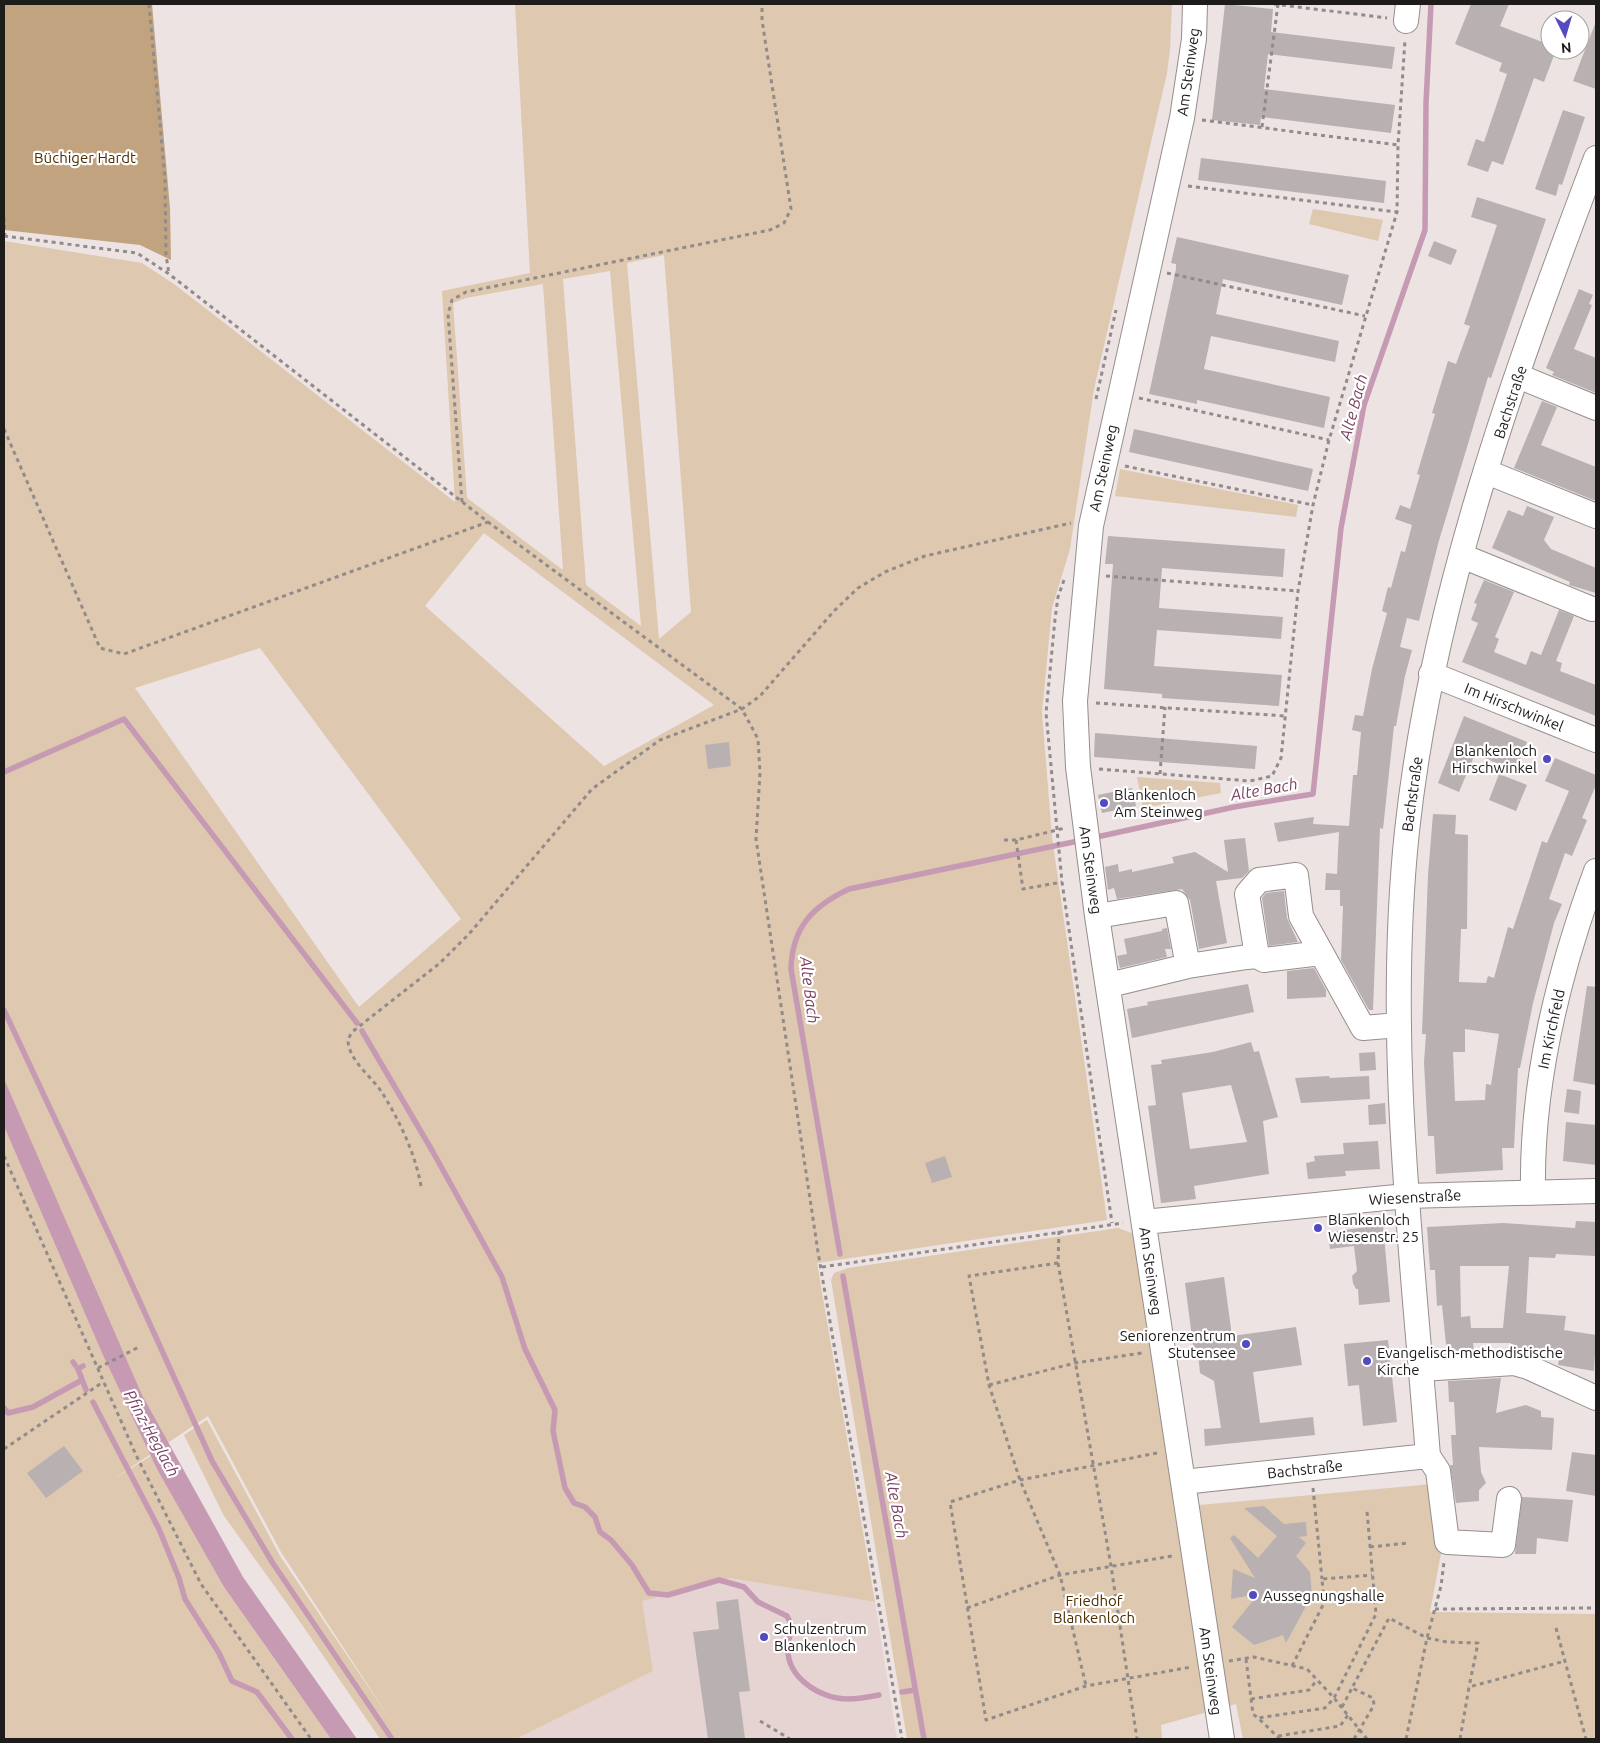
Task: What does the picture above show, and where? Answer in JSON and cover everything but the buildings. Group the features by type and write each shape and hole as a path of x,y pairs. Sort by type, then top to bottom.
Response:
{"street":[{"name":"Am Steinweg","path":"1196,4 1194,39 1182,118 1119,393 1091,526 1085,575 1075,701 1078,767 1086,837 1183,1482 1199,1666 1222,1739"},
{"name":"Bachstraße","path":"1447,1542 1438,1471 1428,1456 1406,1196 1398,987 1406,845 1431,674 1462,556 1518,376 1558,258 1596,158"},
{"path":"1518,376 1596,408"},
{"path":"1487,472 1596,516"},
{"path":"1462,556 1592,609"},
{"name":"Im Hirschwinkel","path":"1431,674 1596,740"},
{"name":"Im Kirchfeld","path":"1533,1192 1537,1108 1546,1038 1564,968 1596,871"},
{"path":"1252,956 1247,894 1259,880 1296,875 1301,916 1363,1028 1399,1025"},
{"path":"1097,916 1176,903 1188,966"},
{"path":"1109,985 1188,966 1252,956 1264,960 1321,953"},
{"name":"Wiesenstraße","path":"1144,1222 1406,1196 1596,1192"},
{"path":"1421,1369 1514,1363 1528,1367 1596,1398"},
{"name":"Bachstraße","path":"1183,1482 1428,1456"},
{"path":"1447,1542 1503,1545 1509,1498"}],"path":[{"path":"149,4 165,179 166,255 169,274"},
{"path":"462,502 448,314 452,300 466,292 760,232 784,223 791,209 762,20 762,4"},
{"path":"1078,767 1250,781 1272,776 1281,758 1298,591 1313,505 1329,440 1397,212 1398,145 1407,12 1274,4"},
{"path":"1262,128 1278,4"},
{"path":"1182,118 1398,145"},
{"path":"1167,183 1397,212"},
{"path":"4,217 4,236 137,253 169,274 488,522 742,709 758,739 760,773 756,839 818,1252 902,1739"},
{"path":"1147,268 1365,316"},
{"path":"1119,393 1329,440"},
{"path":"4,429 100,648 124,654 488,522"},
{"path":"1105,462 1313,505"},
{"path":"421,1186 417,1166 402,1128 382,1092 362,1070 349,1047 348,1039 352,1032 410,988 469,934 592,789 660,740 742,709 760,696 834,610 858,588 885,572 925,556 1060,524 1075,522 1091,526"},
{"path":"1085,575 1298,591"},
{"path":"1075,701 1285,716"},
{"path":"1160,774 1165,708"},
{"path":"822,1267 1112,1223 1062,882 1056,829 1016,840 1004,840"},
{"path":"1016,840 1024,890 1062,882"},
{"path":"4,1156 136,1455 201,1584 311,1739"},
{"path":"1059,1231 1058,1263 1111,1566 1137,1739"},
{"path":"1058,1263 969,1276 988,1385 1020,1480 1060,1575 1086,1686"},
{"path":"98,1368 139,1347"},
{"path":"988,1385 1075,1363 1143,1352 1144,1362"},
{"path":"4,1448 103,1382"},
{"path":"1156,1444 1159,1462"},
{"path":"1157,1453 1020,1480 950,1502 986,1720 1086,1686 1254,1657 1307,1669 1334,1698 1367,1739"},
{"path":"1292,1666 1324,1603 1311,1468"},
{"path":"1258,1718 1325,1708 1334,1698 1376,1614 1367,1511"},
{"path":"1406,1739 1427,1638 1441,1586 1447,1542"},
{"path":"1370,1547 1408,1543"},
{"path":"1171,1547 1173,1565"},
{"path":"967,1608 1060,1575 1172,1556"},
{"path":"1322,1579 1372,1575"},
{"path":"1435,1609 1596,1608"},
{"path":"1342,1708 1389,1618 1427,1638 1447,1642 1478,1643 1460,1739"},
{"path":"1556,1628 1586,1739"},
{"path":"1187,1658 1199,1666"},
{"path":"1246,1659 1253,1714 1279,1738 1340,1726 1348,1715"},
{"path":"1469,1687 1564,1661"},
{"path":"1190,1676 1199,1666"},
{"path":"1251,1699 1309,1690 1317,1680"},
{"path":"1352,1688 1373,1698 1374,1705 1354,1739"},
{"path":"760,1721 790,1739"}],"shaded area":[{"name":"Schulzentrum Blankenloch","path":"730,1578 875,1602 897,1739 516,1739 653,1671 641,1601"}],"green space":[{"name":"Büchiger Hardt","path":"4,4 152,4 170,208 171,260 140,245 4,230"},
{"path":"515,4 1172,4 1167,73 1094,389 1070,549 1052,608 1042,713 1052,837 1107,1220 817,1263 875,1602 730,1578 642,1601 653,1671 516,1739 380,1739 296,1616 224,1516 184,1435 207,1420 280,1556 394,1725 281,1552 208,1416 112,1480 151,1456 224,1587 331,1739 4,1739 4,241 142,263 174,284 455,502 442,291 530,273","holes":["664,255 691,612 659,639 627,263","610,271 641,626 586,585 563,279","543,284 563,570 467,498 453,303 466,298","484,533 714,705 604,766 425,606","260,648 461,919 359,1007 135,688"]},
{"path":"1313,209 1383,220 1378,241 1309,224"},
{"path":"1120,469 1298,505 1296,517 1115,496"},
{"path":"1137,777 1220,783 1221,793 1143,808"},
{"name":"Friedhof Blankenloch","path":"1118,1228 1137,1235 1177,1507 1433,1484 1442,1548 1430,1612 1596,1614 1596,1739 1243,1739 1236,1704 1161,1725 1162,1739 907,1739 831,1280 834,1273 848,1268"}],"water":[{"name":"Pfinz-Heglach","path":"4,1079 142,1395 243,1577 357,1739 331,1739 224,1587 157,1469 103,1355 4,1126"}],"waterway":[{"name":"Alte Bach","path":"1092,838 1234,807 1313,794 1341,528 1364,405 1425,230 1426,103 1431,4"},
{"path":"4,772 124,719 357,1023"},
{"name":"Alte Bach","path":"840,1254 791,969 792,954 800,930 815,911 849,889 1083,840"},
{"path":"4,1010 115,1247 212,1461 272,1562 392,1739"},
{"path":"362,1031 433,1152 502,1277 525,1349 555,1410 553,1431 565,1488 574,1503 585,1507 595,1517 600,1532 611,1540 632,1565 649,1593 668,1595 719,1580 744,1587 758,1602 787,1616 792,1626 788,1645 789,1657 792,1667 806,1684 826,1695 837,1698 856,1699 879,1695"},
{"name":"Alte Bach","path":"843,1276 924,1739"},
{"path":"73,1362 78,1369"},
{"path":"83,1366 78,1369 86,1390"},
{"path":"4,1408 8,1413 33,1407 82,1380"},
{"path":"93,1402 159,1529 179,1578 185,1599 219,1653 232,1681 257,1692 292,1739"},
{"path":"902,1692 915,1690"}],"place":[{"name":"Blankenloch Hirschwinkel","path":"1547,759"},
{"name":"Blankenloch Am Steinweg","path":"1104,803"},
{"name":"Blankenloch Wiesenstr. 25","path":"1318,1228"},
{"name":"Seniorenzentrum Stutensee","path":"1246,1344"},
{"name":"Evangelisch-methodistische Kirche","path":"1367,1361"},
{"name":"Aussegnungshalle","path":"1253,1595"},
{"name":"Schulzentrum Blankenloch","path":"764,1637"}]}
